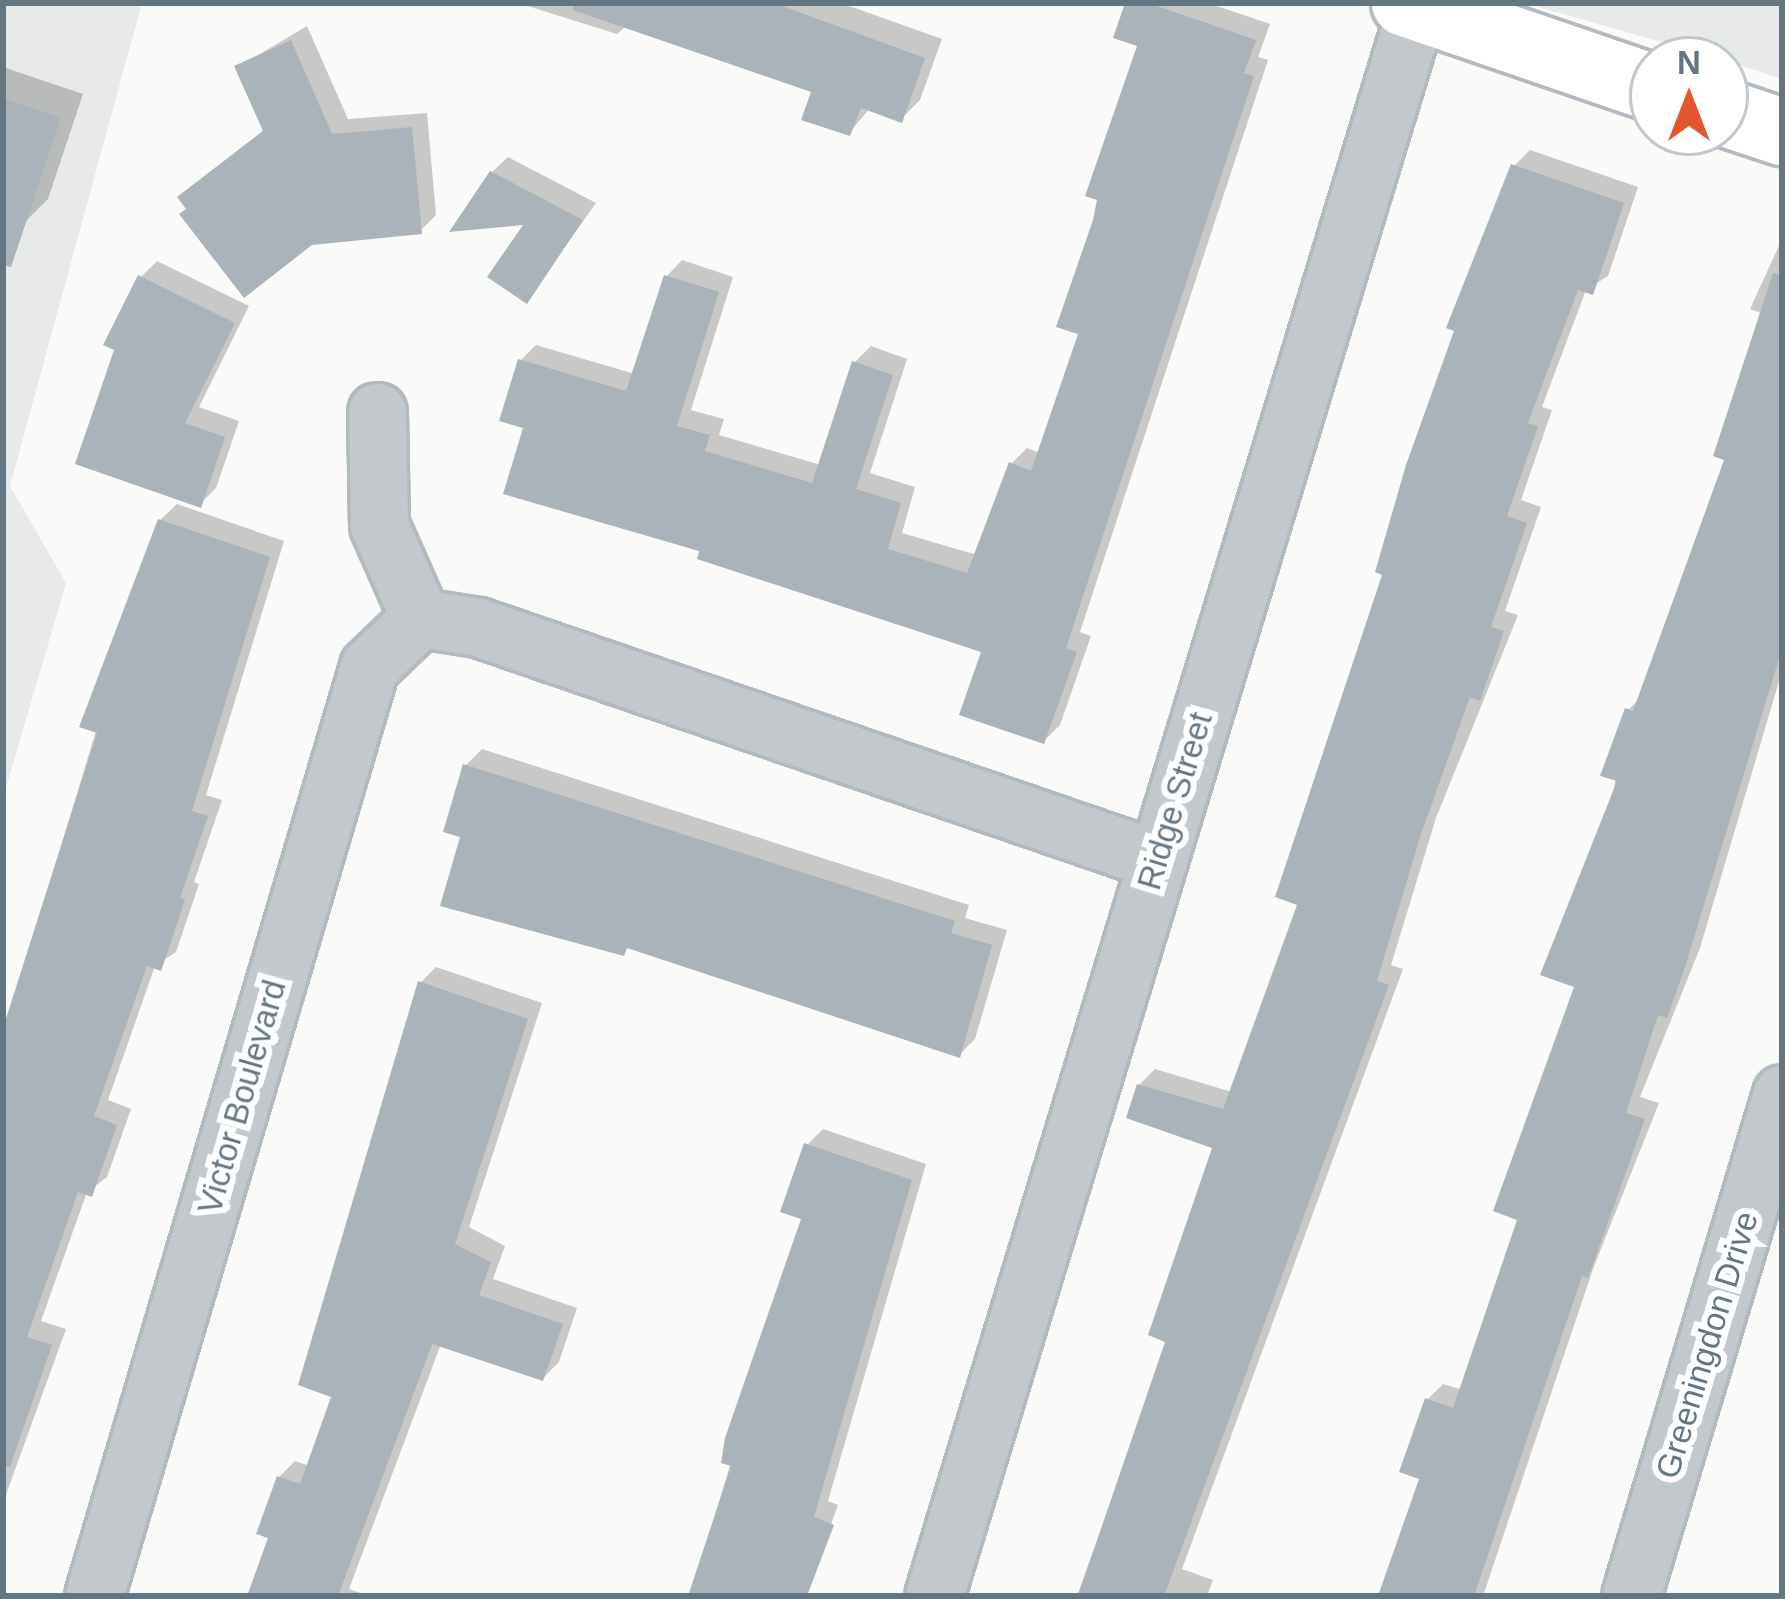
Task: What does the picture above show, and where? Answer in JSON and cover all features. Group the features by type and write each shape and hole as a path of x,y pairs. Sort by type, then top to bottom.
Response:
{"street":[{"path":"1411,5 1629,80"},
{"name":"Ridge Street","path":"934,1596 1411,5"},
{"path":"1749,120 1782,132"},
{"path":"377,412 379,525 420,618 478,627 1156,860"},
{"name":"Victor Boulevard","path":"94,1596 369,667 420,618"},
{"name":"Greeningdon Drive","path":"1631,1596 1782,1094"}],"shaded area":[{"path":"3,3 142,3 10,486 66,583 3,798"},
{"path":"1524,3 1782,3 1782,79 1749,68 1749,36 1640,36"}],"building":[{"path":"574,3 774,3 925,58 902,123 861,108 850,136 801,120 811,92 573,10"},
{"path":"1125,3 1148,3 1256,40 1244,73 1254,76 1066,648 1077,652 1044,744 959,715 981,652 697,559 699,551 503,494 523,428 499,421 518,359 626,391 664,275 719,292 677,426 710,435 705,451 812,483 852,361 893,375 856,489 901,503 888,549 967,573 1009,462 1031,471 1078,334 1056,327 1093,220 1097,200 1085,196 1137,46 1113,38"},
{"path":"291,40 332,134 412,127 422,234 312,245 244,298 179,214 186,209 177,197 263,131 234,66"},
{"path":"3,98 61,118 11,267 3,265"},
{"path":"1511,164 1624,203 1593,295 1578,290 1528,423 1538,426 1507,516 1527,523 1491,627 1504,631 1480,701 1470,697 1420,837 1377,981 1389,985 1164,1596 1078,1596 1165,1342 1148,1335 1212,1148 1126,1118 1137,1084 1223,1109 1297,905 1275,897 1382,575 1375,572 1406,465 1454,331 1446,328"},
{"path":"490,171 583,220 527,304 487,277 523,225 449,232"},
{"path":"1773,273 1782,275 1782,649 1685,967 1667,1018 1658,1015 1626,1113 1645,1119 1588,1278 1582,1276 1474,1596 1378,1596 1419,1479 1399,1472 1425,1398 1453,1408 1517,1220 1493,1211 1574,987 1540,975 1617,781 1600,776 1625,708 1633,711 1724,460 1713,456"},
{"path":"138,275 235,323 185,423 225,437 201,508 75,464 114,350 103,345"},
{"path":"158,519 270,557 192,811 208,816 180,898 185,900 161,971 147,966 94,1116 117,1125 92,1197 78,1192 27,1337 52,1345 10,1467 3,1466 3,1028 97,733 79,727"},
{"path":"463,764 955,921 951,933 992,945 960,1058 627,948 624,956 440,906 460,837 443,832"},
{"path":"418,981 528,1019 455,1244 491,1262 479,1295 563,1324 543,1381 432,1344 338,1596 247,1596 268,1538 256,1534 277,1476 300,1484 331,1397 298,1385"},
{"path":"804,1143 912,1180 814,1517 834,1525 807,1596 688,1596 731,1466 721,1463 725,1438 801,1219 780,1212"}]}
